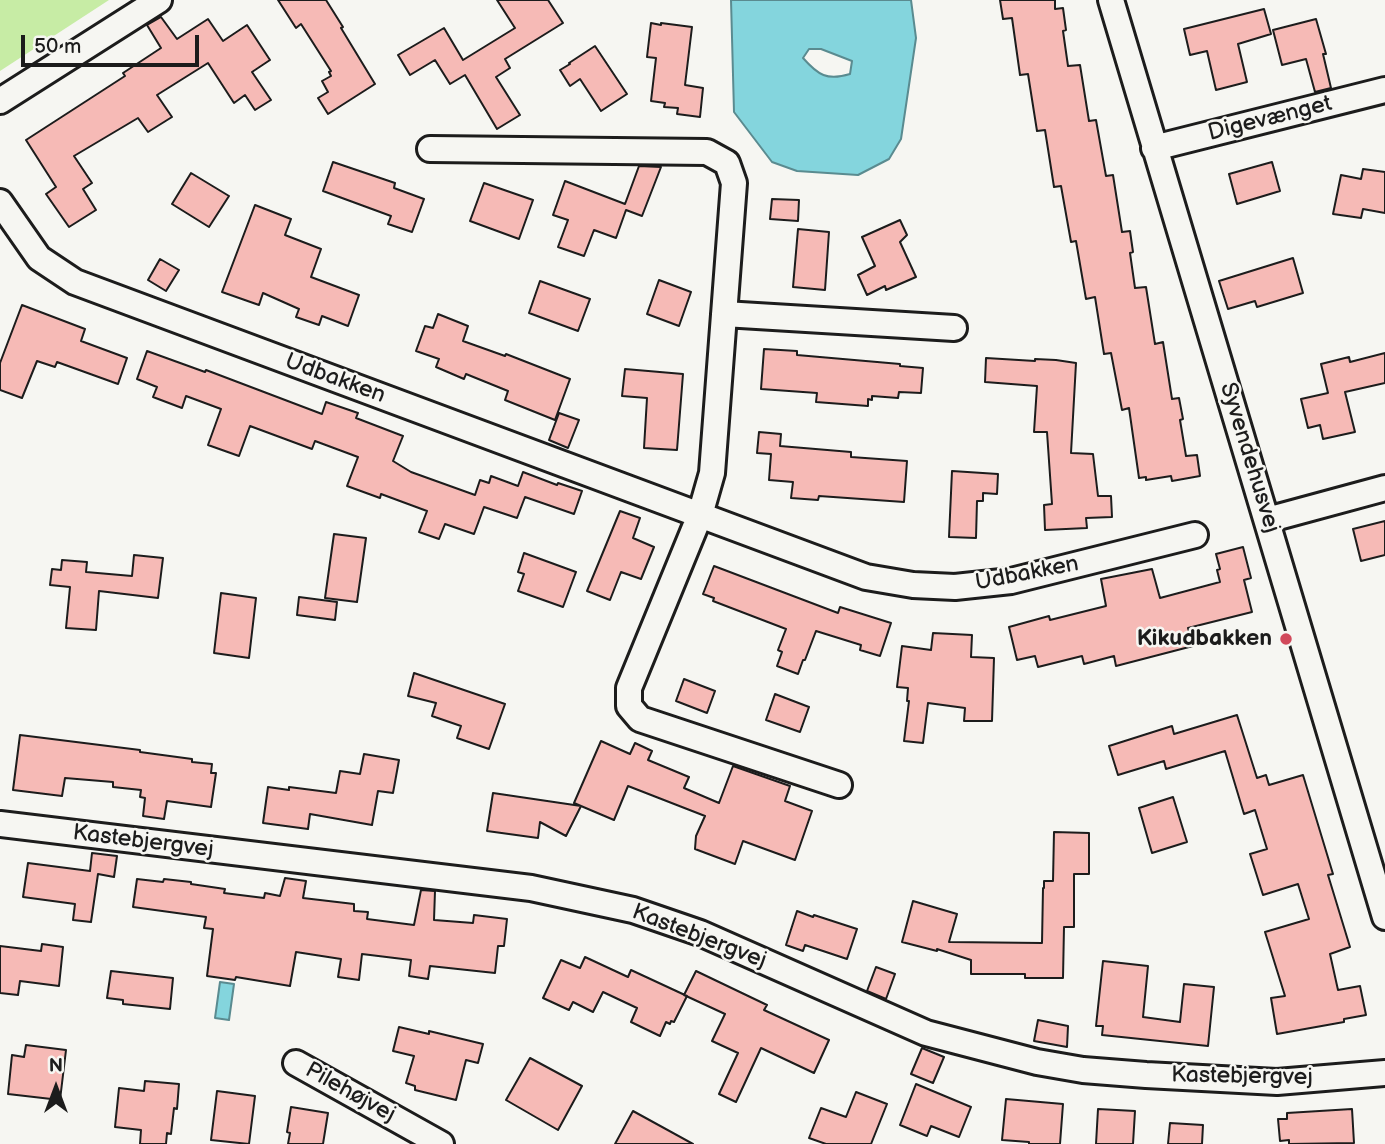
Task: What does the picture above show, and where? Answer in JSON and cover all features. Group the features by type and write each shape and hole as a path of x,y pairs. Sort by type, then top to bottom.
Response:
{"street":[{"path":"0,101 159,0"},
{"name":"Syvendehusvej","path":"1111,0 1385,917"},
{"name":"Digevænget","path":"1154,148 1385,90"},
{"path":"430,149 707,152 727,163 734,183 712,473 700,515 629,688 629,706 640,719 839,785"},
{"name":"Udbakken","path":"0,202 40,258 75,282 866,577 944,587 1011,582 1195,535"},
{"path":"724,314 954,328"},
{"path":"1268,520 1385,488"},
{"name":"Kastebjergvej","path":"0,824 531,888 633,910 700,933 926,1033 1037,1062 1083,1070 1277,1082 1385,1073"},
{"name":"Pilehøjvej","path":"296,1063 441,1144"}],"green space":[{"path":"0,0 109,0 0,71"}],"water":[{"path":"731,0 911,0 916,38 901,139 889,159 858,175 797,171 772,162 734,112","holes":["809,49 821,49 852,61 850,74 835,77 813,69 803,58"]},
{"path":"220,982 234,984 229,1020 215,1018"}],"building":[{"path":"278,0 326,0 375,84 328,114 318,98 328,92 322,81 331,76 331,71 301,24 296,28"},
{"path":"497,0 548,0 563,23 505,59 510,68 496,77 520,115 497,129 465,75 450,84 435,60 410,75 398,55 444,28 463,60 515,28"},
{"path":"1000,0 1055,0 1055,9 1063,8 1068,66 1080,65 1089,121 1096,120 1106,176 1113,175 1122,232 1130,231 1135,288 1146,287 1155,344 1163,342 1172,399 1179,398 1186,456 1197,455 1200,476 1172,481 1171,476 1146,480 1146,477 1139,478 1129,408 1122,410 1111,353 1104,354 1095,297 1086,299 1076,241 1071,242 1061,186 1054,187 1045,130 1037,131 1028,74 1020,75 1012,18 1003,19"},
{"path":"1264,9 1271,34 1238,44 1247,82 1216,90 1207,51 1190,55 1184,29"},
{"path":"161,17 177,39 208,19 223,41 247,25 270,60 252,72 271,100 255,110 245,95 234,103 208,63 157,95 172,117 148,132 138,118 74,156 92,183 83,189 96,210 69,227 46,194 56,187 26,140 125,76 123,73 161,48 147,25"},
{"path":"1316,19 1326,54 1323,54 1331,88 1315,92 1306,59 1282,65 1273,30"},
{"path":"651,23 692,27 685,85 703,88 700,117 677,114 678,108 664,107 665,103 651,101 656,58 647,57"},
{"path":"595,46 627,94 601,111 580,79 570,86 560,70"},
{"path":"333,162 395,183 394,188 424,199 412,232 388,224 391,216 323,191"},
{"path":"1272,162 1280,191 1237,204 1229,174"},
{"path":"639,166 661,167 642,216 626,210 616,238 594,230 584,256 558,247 568,220 553,215 565,181 625,204"},
{"path":"1363,169 1385,172 1385,213 1363,209 1361,218 1333,214 1341,175 1361,179"},
{"path":"191,173 229,196 209,227 172,204"},
{"path":"484,183 533,200 519,239 470,221"},
{"path":"772,199 799,200 798,221 770,219"},
{"path":"255,205 291,219 285,235 321,249 311,277 359,295 348,326 322,316 319,325 296,317 299,309 263,293 259,305 222,292"},
{"path":"900,220 907,235 900,242 916,277 886,290 885,286 867,295 858,275 875,266 862,237"},
{"path":"798,229 829,232 825,290 793,287"},
{"path":"1293,258 1303,293 1257,307 1255,301 1228,309 1219,281"},
{"path":"160,259 179,270 166,291 148,280"},
{"path":"659,280 691,292 679,326 647,314"},
{"path":"540,281 590,299 578,331 529,313"},
{"path":"22,305 85,329 81,341 127,358 118,384 57,362 55,367 37,361 22,398 0,390 0,363"},
{"path":"438,314 468,326 463,341 505,356 506,354 570,379 555,420 505,400 508,391 466,374 464,379 436,367 439,359 416,351 425,326 433,328"},
{"path":"764,349 923,368 921,393 899,392 898,398 872,396 872,400 868,399 868,406 816,402 817,393 761,389"},
{"path":"147,351 205,372 206,370 322,414 326,402 358,413 356,418 403,436 393,461 411,472 475,495 480,480 489,483 491,476 518,486 523,472 582,491 574,514 525,497 517,518 484,507 474,534 445,524 439,539 419,532 427,511 381,494 380,498 347,486 358,457 315,441 312,449 250,426 239,456 208,445 221,409 186,396 182,408 153,397 157,387 137,379"},
{"path":"1385,353 1385,383 1345,392 1355,432 1323,439 1320,425 1308,428 1301,399 1328,393 1321,364 1349,357 1350,362"},
{"path":"986,358 1076,363 1071,453 1093,454 1098,496 1111,496 1112,517 1086,518 1087,528 1045,530 1044,505 1052,504 1047,432 1034,432 1037,386 985,382"},
{"path":"625,369 683,374 677,450 644,448 647,398 622,396"},
{"path":"559,413 579,420 568,448 549,440"},
{"path":"759,432 781,434 780,446 851,452 851,457 907,461 904,502 819,496 818,500 791,498 793,482 769,480 771,454 757,453"},
{"path":"952,471 998,474 997,494 983,493 983,501 977,501 976,538 949,537"},
{"path":"620,511 640,518 633,538 654,547 641,579 621,572 610,600 587,591"},
{"path":"1385,521 1385,555 1361,561 1353,529"},
{"path":"334,534 366,538 357,602 325,598"},
{"path":"1243,547 1251,578 1244,580 1252,612 1188,628 1193,646 1116,666 1114,656 1084,664 1082,656 1038,667 1035,656 1017,660 1009,627 1049,616 1050,620 1106,606 1101,579 1152,569 1160,598 1220,582 1216,554"},
{"path":"524,553 576,572 563,607 518,591 524,574 518,572"},
{"path":"134,555 163,558 158,598 99,591 96,630 66,628 70,587 50,585 52,569 61,570 62,560 87,562 86,572 132,576"},
{"path":"714,566 838,613 840,607 891,623 880,656 860,650 861,645 816,631 798,674 777,666 782,652 778,650 786,629 713,601 714,598 703,594"},
{"path":"221,593 256,598 249,658 214,653"},
{"path":"299,597 337,602 335,620 297,615"},
{"path":"933,633 972,635 971,657 994,658 992,721 964,721 965,708 928,703 923,743 904,741 908,688 897,687 902,646 931,650"},
{"path":"414,673 505,704 489,749 457,738 461,726 432,716 436,703 408,696"},
{"path":"684,679 715,691 707,713 676,701"},
{"path":"775,694 809,707 800,732 766,720"},
{"path":"1237,715 1257,778 1266,775 1269,785 1303,775 1333,874 1328,875 1350,947 1330,954 1338,990 1360,986 1366,1015 1344,1019 1344,1022 1277,1034 1271,998 1285,996 1265,932 1309,919 1298,884 1263,895 1250,854 1267,849 1255,810 1244,814 1225,751 1166,769 1164,761 1118,775 1109,746 1172,726 1174,734"},
{"path":"20,735 140,750 212,764 211,773 216,773 211,807 167,801 164,819 143,816 145,798 140,797 141,790 113,787 113,782 65,778 62,796 13,790"},
{"path":"601,741 630,754 635,743 652,751 648,760 689,777 684,788 719,803 733,766 790,786 785,801 812,811 795,860 743,841 735,864 695,849 696,836 705,816 628,786 614,820 574,803"},
{"path":"364,754 399,760 393,793 378,791 372,825 310,814 308,829 263,823 268,787 336,793 340,771 360,774"},
{"path":"493,793 581,806 566,836 540,822 538,838 487,831"},
{"path":"1173,797 1187,842 1152,853 1139,808"},
{"path":"1054,832 1089,833 1089,874 1074,874 1074,927 1064,927 1063,978 1025,978 1025,974 971,974 971,960 902,942 913,901 957,914 949,942 1042,943 1043,888 1044,881 1053,881"},
{"path":"92,853 117,856 114,877 98,874 91,922 73,920 75,904 23,897 28,863 90,871"},
{"path":"285,878 306,881 303,898 354,904 354,911 368,912 367,919 414,925 421,890 435,891 434,920 473,923 474,915 507,919 504,946 498,946 495,973 430,966 428,979 409,976 411,960 362,954 359,980 338,977 341,959 296,952 290,986 236,977 235,980 207,976 213,929 204,928 206,917 133,907 137,879 191,882 225,889 224,893 264,898 265,893 280,896"},
{"path":"797,911 857,929 847,959 805,945 803,951 786,945"},
{"path":"42,944 63,947 59,986 20,981 18,995 0,993 0,946 41,951"},
{"path":"585,957 628,977 631,970 687,996 674,1022 666,1022 660,1036 631,1022 637,1008 603,992 593,1012 573,1002 569,1010 543,998 561,960 580,968"},
{"path":"1103,961 1148,966 1143,1017 1180,1022 1184,984 1214,987 1208,1046 1102,1035 1103,1026 1096,1026"},
{"path":"876,967 895,974 886,999 867,991"},
{"path":"111,971 173,978 170,1009 123,1004 123,1000 107,998"},
{"path":"696,971 767,1005 764,1010 829,1040 814,1073 761,1048 736,1102 719,1094 738,1053 712,1041 725,1014 684,995"},
{"path":"1038,1020 1068,1026 1067,1047 1034,1041"},
{"path":"399,1027 483,1044 478,1063 466,1060 456,1100 415,1090 415,1086 406,1083 414,1056 393,1051"},
{"path":"26,1045 66,1050 60,1100 8,1094 12,1055 24,1057"},
{"path":"922,1048 944,1057 933,1083 911,1074"},
{"path":"530,1058 582,1086 558,1130 506,1100"},
{"path":"145,1081 179,1084 177,1109 174,1108 171,1134 167,1133 166,1144 140,1144 141,1130 115,1127 119,1088 144,1091"},
{"path":"916,1084 971,1107 959,1137 931,1126 927,1136 900,1125"},
{"path":"217,1091 255,1096 249,1144 211,1140"},
{"path":"856,1092 887,1104 871,1144 826,1144 809,1138 821,1108 846,1117"},
{"path":"1006,1099 1063,1104 1060,1144 1029,1144 1002,1140"},
{"path":"291,1107 328,1113 323,1144 288,1144"},
{"path":"1098,1109 1135,1111 1133,1144 1096,1144"},
{"path":"1352,1109 1354,1143 1289,1144 1289,1140 1280,1141 1278,1119 1287,1119 1287,1113"},
{"path":"633,1111 693,1144 615,1144"},
{"path":"1170,1123 1203,1125 1202,1144 1168,1144"}],"place":[{"name":"Kikudbakken","path":"1286,639"}]}
